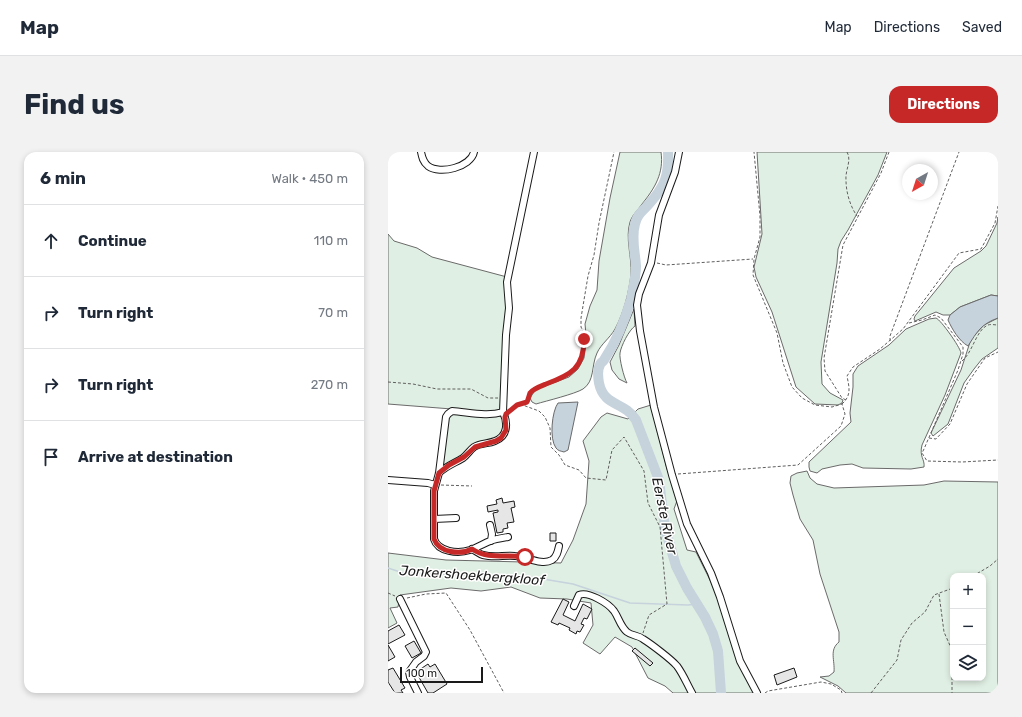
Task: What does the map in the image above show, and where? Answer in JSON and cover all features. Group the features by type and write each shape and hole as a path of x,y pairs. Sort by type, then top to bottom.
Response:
{"street":[{"path":"421,152 422,159 427,166 445,170 467,163 472,158 474,152"},
{"path":"439,473 449,465 464,457 475,447 501,438 506,430 502,397 509,308 507,282 534,152"},
{"path":"678,152 675,172 659,215 651,263 639,294 637,305 638,317 654,407 687,524 711,573 740,661 757,693"},
{"path":"504,414 452,411 446,417 439,473 435,485 434,539 441,548 454,552 460,552 472,549 490,541 508,537"},
{"path":"388,480 428,483 435,485"},
{"path":"434,519 456,518"},
{"path":"490,525 492,534 490,541"},
{"path":"472,549 482,555 516,556 540,562 547,562 553,560 557,555 559,546"},
{"path":"574,606 579,595 582,593 607,604 614,612 626,632 632,636 642,638 676,665 692,693"},
{"path":"400,599 426,652 409,672 418,693"}],"path":[{"path":"504,414 520,404 527,402 530,393 540,386 570,374 580,362 584,346 584,333 581,327 581,318 588,276 594,255 614,152"},
{"path":"754,152 760,216 760,237 754,259 753,276 777,332 783,363 792,387 802,398 816,405 832,407 842,404 846,400 850,392 847,376 853,367 890,342 908,323 959,253 981,248 995,223 998,206"},
{"path":"847,152 850,157 846,179 851,207 858,217"},
{"path":"846,400 842,398 824,371 824,358 843,245 881,173 889,152"},
{"path":"890,342 890,336 959,152"},
{"path":"651,263 666,264 754,259"},
{"path":"908,323 935,315 940,318 963,347 961,361 922,453 927,461 962,462 998,460"},
{"path":"961,361 966,358 972,349 980,332 988,325 998,325"},
{"path":"928,438 936,439 950,424 967,384 985,358 998,352"},
{"path":"388,382 413,384 437,389 471,389 488,398 502,397"},
{"path":"520,404 539,411 545,416 550,428 551,447 559,455 564,465 578,470 586,478 606,480 612,450 624,437 644,471 648,503 660,527 667,604 649,615 642,638"},
{"path":"672,474 798,464 841,426 845,414 842,404"},
{"path":"435,485 472,486"},
{"path":"978,573 998,559"},
{"path":"871,693 898,660 902,640 912,623 925,612 934,595 950,589"},
{"path":"388,593 400,599 426,594 446,593 470,630 504,693"},
{"path":"938,593 944,632 952,650 952,693"},
{"path":"765,693 768,691 821,682 831,684 841,690 842,693"}],"green space":[{"path":"620,152 661,152 662,160 660,173 655,186 630,222 628,241 631,274 623,309 615,329 597,353 591,378 587,386 574,393 536,404 532,402 530,398 537,389 569,377 578,369 584,358 586,334 585,324 590,306 597,290 599,261"},
{"path":"757,152 887,152 878,175 838,249 821,362 822,384 830,393 843,400 842,403 838,405 815,404 796,387 772,312 756,277 754,267 762,234"},
{"path":"998,217 998,296 991,295 960,307 950,315 943,315 936,312 915,321 915,316 954,268 981,251 986,246 997,223"},
{"path":"388,234 394,241 417,248 432,257 507,277 501,411 490,412 388,404"},
{"path":"634,309 635,326 626,338 620,353 624,377 627,383 619,379 612,370 610,362"},
{"path":"936,318 942,323 950,334 961,353 945,395 922,445 921,452 924,467 911,469 863,468 852,464 822,469 817,473 810,471 809,462 851,422 850,413 853,374 858,366 889,345 906,329 929,319"},
{"path":"998,318 998,348 982,359 974,369 964,383 948,424 933,436 931,433 961,370 971,339 984,325"},
{"path":"651,405 667,469 678,498 674,509 687,550 696,552 719,598 755,693 673,693 665,686 648,678 632,647 615,637 600,654 583,643 593,625 591,603 567,599 540,598 511,587 481,591 451,588 400,595 398,607 390,608 397,623 388,628 388,553 446,560 561,563 573,540 586,504 589,461 583,441 601,417 607,413 628,419 638,409"},
{"path":"453,413 503,416 505,423 503,433 442,468 448,416"},
{"path":"807,471 810,478 817,484 834,488 924,485 944,481 998,482 998,693 846,693 838,686 820,677 829,676 834,672 833,652 834,648 839,642 839,632 820,574 813,540 800,519 790,483 791,476"}],"shaded area":[{"path":"991,295 998,296 998,318 983,326 968,346 959,338 952,327 948,320 950,315 960,307"},
{"path":"578,402 568,450 564,452 560,451 554,444 552,432 554,412 558,403"}],"building":[{"path":"502,498 503,503 514,501 515,507 511,508 514,522 507,523 508,528 503,529 503,532 497,533 493,513 498,512 498,510 488,512 487,506 497,504 496,500"},
{"path":"550,533 556,533 556,541 550,541"},
{"path":"563,599 569,602 563,615 575,621 583,604 592,609 587,619 584,618 581,624 584,625 580,632 577,631 576,634 569,630 570,628 559,623 558,625 551,622"},
{"path":"399,625 405,635 388,644 388,631"},
{"path":"414,641 421,653 412,658 405,646"},
{"path":"388,645 395,657 388,661"},
{"path":"635,648 653,663 650,666 632,651"},
{"path":"428,664 430,667 435,664 447,684 433,693 428,693 416,672"},
{"path":"393,668 405,688 401,690 403,693 395,693 388,682 388,670"},
{"path":"794,668 797,677 777,685 774,675"}],"waterway":[{"name":"Eerste River","path":"668,152 668,168 665,180 659,192 639,215 636,221 633,239 636,270 631,299 616,338 604,361 600,364 598,378 605,396 626,410 636,420 659,480 665,528 676,566 713,634 718,651 721,693"},
{"name":"Jonkershoekbergkloof","path":"388,568 403,573 531,577 573,584 630,603 697,604"}],"route":[{"path":"525,557 490,556 482,555 472,549 454,552 441,548 434,539 435,485 439,473 449,465 464,457 475,447 501,438 506,430 506,414 517,405 527,402 530,393 540,386 570,374 580,362 584,339"}]}
